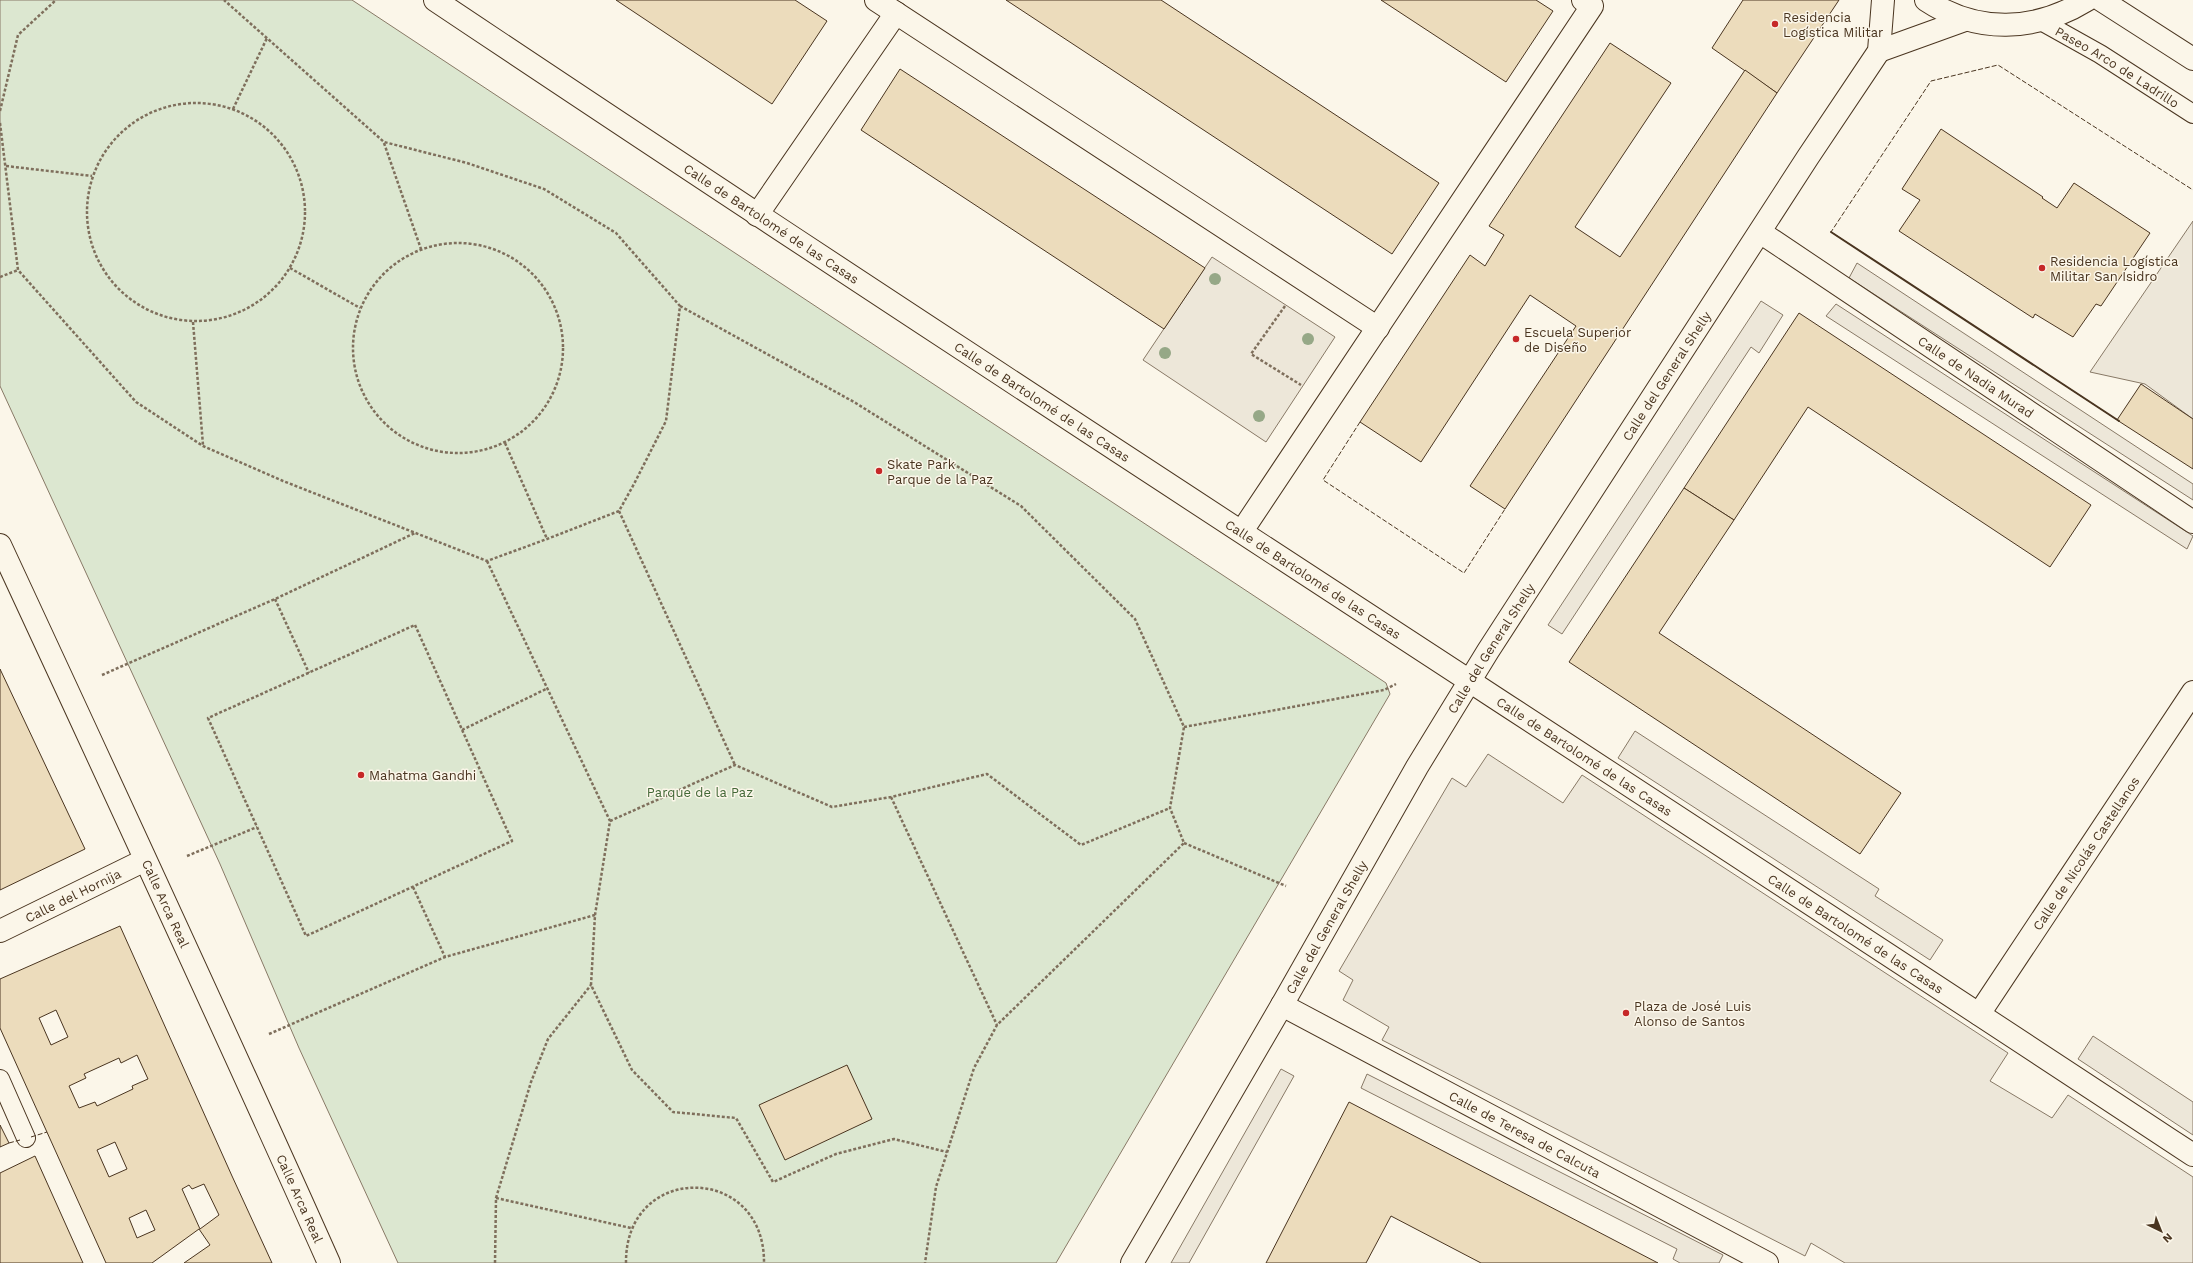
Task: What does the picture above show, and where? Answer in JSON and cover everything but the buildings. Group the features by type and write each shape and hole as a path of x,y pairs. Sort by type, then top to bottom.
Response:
{"street":[{"name":"Calle de Bartolomé de las Casas","path":"435,0 757,215 1242,531 2193,1156"},
{"path":"876,0 1378,328"},
{"path":"1242,531 1592,6 1583,0"},
{"name":"Calle del General Shelly","path":"1132,1263 1282,1005 1417,767 1470,681 1760,232 1879,51 1884,0"},
{"path":"1926,0 1940,9 1965,20 1995,25 2041,21 2071,10 2087,0"},
{"path":"2101,0 2193,59"},
{"path":"757,215 896,13"},
{"path":"1879,51 1965,20"},
{"name":"Calle de Nadia Murad","path":"1760,232 2193,522"},
{"name":"Calle Arca Real","path":"0,545 235,1052 329,1263"},
{"name":"Calle de Nicolás Castellanos","path":"1979,1014 2193,692"},
{"name":"Calle del Hornija","path":"0,931 145,860"},
{"name":"Calle de Teresa de Calcuta","path":"1282,1005 1767,1263"}],"lane":[{"name":"Paseo Arco de Ladrillo","path":"2041,21 2100,54 2193,114"},
{"path":"0,1079 26,1138"}],"path":[{"path":"0,111 18,35 56,0"},
{"path":"224,0 384,142 467,163 544,190 616,233 680,306 854,402 1021,506 1135,619 1184,727 1170,808 1184,843 1286,886"},
{"path":"233,108 267,38"},
{"path":"199,102 233,108 262,124 284,146 300,175 306,206 303,238 290,268 272,291 249,308 222,319 194,322 160,316 129,300 106,275 91,244 86,210 92,176 108,146 134,122 165,107 199,102"},
{"path":"0,124 18,270 136,402 203,446 283,481 487,561 547,540 618,511 634,484 666,421 680,306"},
{"path":"384,142 421,249"},
{"path":"6,166 92,176"},
{"path":"456,242 491,247 523,264 547,290 561,323 563,358 554,392 534,422 505,443 470,454 433,452 400,438 378,418 373,413 356,380 352,344 360,308 374,283 395,262 421,249 456,242"},
{"path":"290,268 360,308"},
{"path":"0,277 18,270"},
{"path":"1303,280 1251,354 1327,404"},
{"path":"194,322 203,446"},
{"path":"505,443 547,540"},
{"path":"618,511 735,765 832,807 891,797 988,774 1081,845 1170,808"},
{"path":"102,676 275,599 416,533"},
{"path":"487,561 610,821 595,915 591,985 632,1070 673,1112 736,1118 773,1182 836,1154 894,1139 947,1152"},
{"path":"275,599 309,673"},
{"path":"415,625 512,841 306,936 208,718 309,673 415,625"},
{"path":"1184,727 1384,690 1396,684"},
{"path":"462,730 548,688"},
{"path":"610,821 735,765"},
{"path":"891,797 997,1025"},
{"path":"187,856 257,827"},
{"path":"926,1263 936,1187 974,1068 997,1025 1184,843"},
{"path":"413,887 445,957"},
{"path":"269,1034 445,957 595,915"},
{"path":"496,1263 496,1198 531,1082 548,1039 591,985"},
{"path":"626,1263 626,1247 631,1228 642,1210 657,1198 676,1189 695,1186 715,1189 733,1198 748,1211 759,1228 764,1247 764,1263"},
{"path":"496,1198 631,1228"}],"green space":[{"name":"Parque de la Paz","path":"0,0 352,0 1386,683 1390,694 1056,1263 398,1263 299,1048 220,864 0,386"}],"shaded area":[{"path":"2193,221 2193,419 2145,384 2090,372"},
{"path":"1212,257 1335,337 1266,442 1143,360"},
{"path":"1857,263 2193,484 2193,500 1849,278"},
{"path":"1761,301 1783,315 1759,353 1751,347 1562,634 1548,625"},
{"path":"1836,304 2193,536 2187,549 1826,316"},
{"path":"1635,731 1879,889 1875,896 1943,940 1930,960 1618,758"},
{"name":"Plaza de José Luis Alonso de Santos","path":"1488,754 1563,803 1582,775 2008,1053 1990,1081 2052,1118 2068,1095 2193,1177 2193,1263 1845,1263 1811,1243 1805,1256 1382,1040 1389,1027 1343,1000 1353,980 1339,971 1452,778 1466,787"},
{"path":"2093,1036 2193,1102 2193,1135 2078,1059"},
{"path":"1281,1069 1294,1076 1189,1263 1171,1263"},
{"path":"1367,1074 1723,1255 1719,1263 1680,1263 1673,1259 1677,1249 1361,1088"}],"fence":[{"path":"2119,421 1831,232 1931,81 1998,65 2193,190"},
{"path":"1360,422 1323,480 1464,573 1505,509"},
{"path":"31,1137 47,1132"},
{"path":"9,1143 20,1140"}],"wall":[{"path":"1831,232 2119,421"}],"place":[{"name":"Residencia Logística Militar","path":"1775,24"},
{"name":"Residencia Logística Militar San Isidro","path":"2042,268"},
{"name":"Escuela Superior de Diseño","path":"1516,339"},
{"name":"Skate Park Parque de la Paz","path":"879,471"},
{"name":"Mahatma Gandhi","path":"361,775"},
{"name":"Plaza de José Luis Alonso de Santos","path":"1626,1013"}]}
